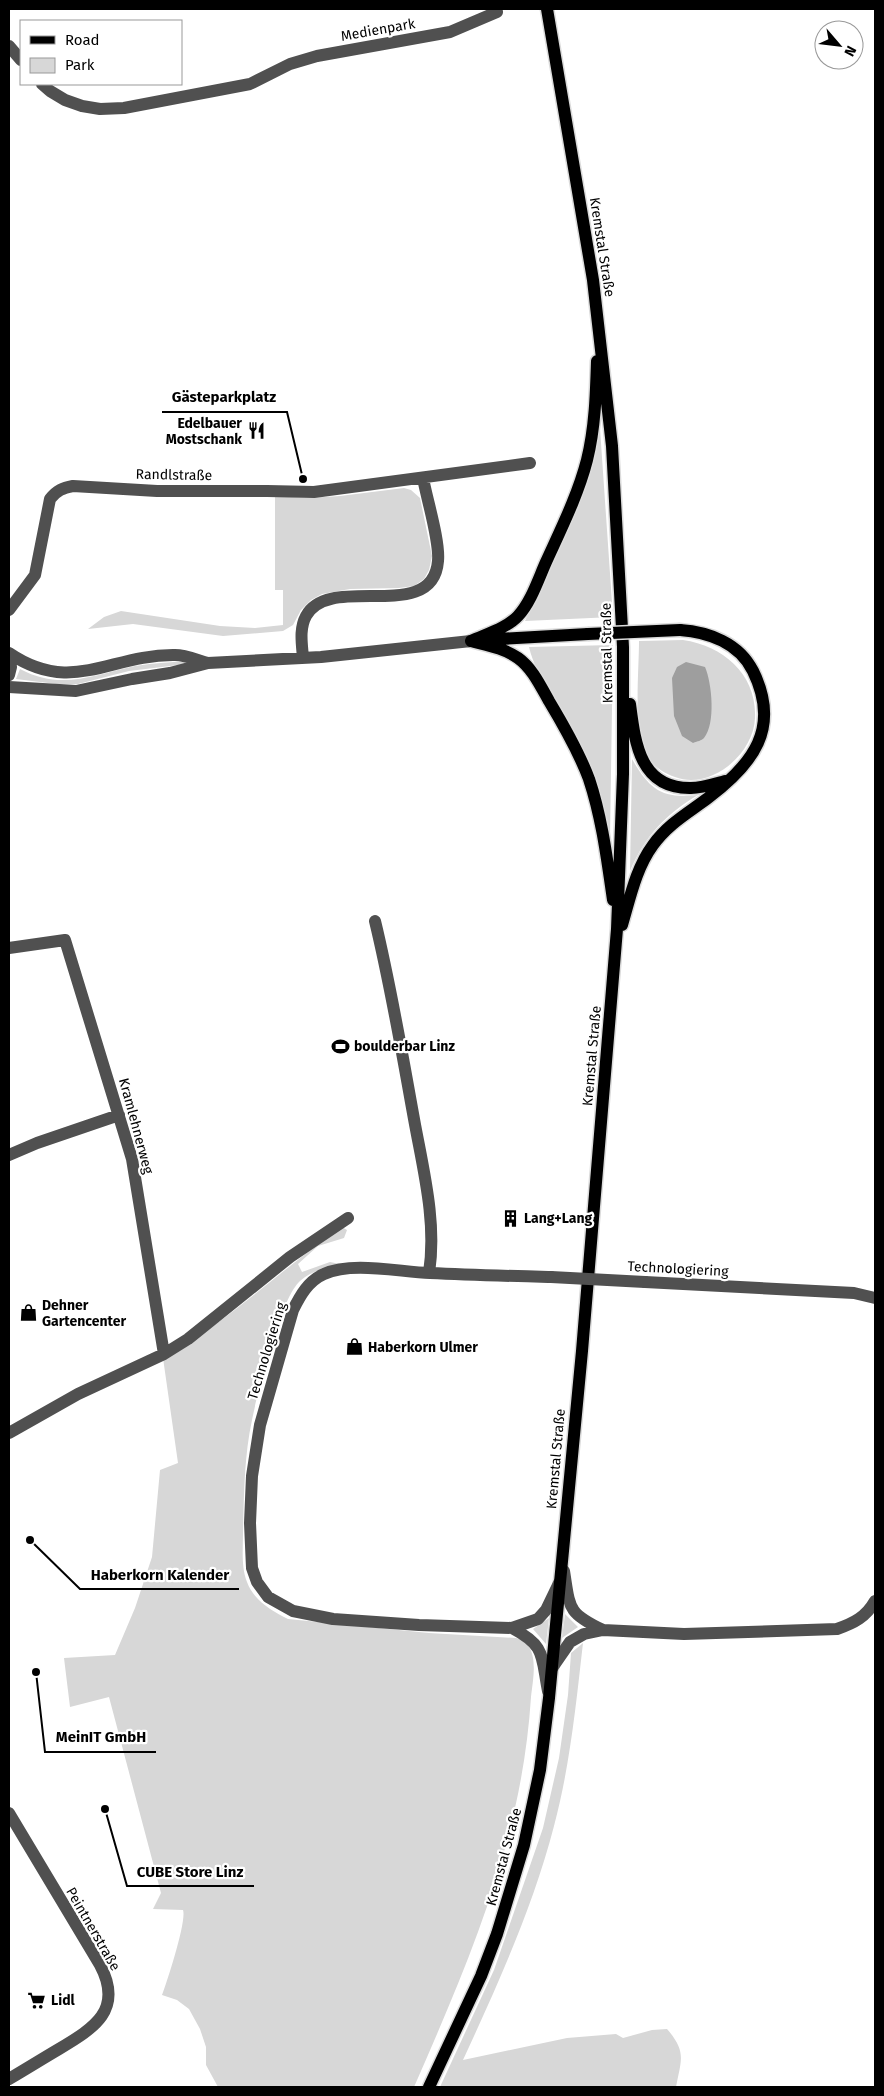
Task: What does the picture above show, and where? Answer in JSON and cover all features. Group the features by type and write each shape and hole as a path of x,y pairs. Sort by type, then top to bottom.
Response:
{"main road":[{"name":"Kremstal Straße","path":"429,2087 481,1976 511,1894 534,1801 552,1668 590,1263 617,929 623,774 623,647 612,446 599,329 582,211 547,9"},
{"path":"471,641 509,623 518,616 531,595 572,505 587,459 592,436 599,329"},
{"path":"471,641 680,630 705,633 729,645 740,653 751,666 763,697 764,713 759,741 748,762 709,798 678,818 653,845 636,878 616,946"},
{"path":"471,641 506,651 526,665 535,676 572,742 588,778 600,820 617,929"},
{"path":"623,647 636,745 647,769 657,778 679,787 692,788 728,780"}],"street":[{"name":"Medienpark","path":"43,85 65,100 82,106 100,109 124,108 250,84 290,64 317,56 450,32 497,12 496,9"},
{"path":"9,46 20,59"},
{"name":"Randlstraße","path":"9,610 35,575 50,499 63,488 74,486 157,491 259,490 314,492 530,463"},
{"path":"303,658 302,627 308,612 320,602 342,597 414,593 431,580 438,561 437,548 423,478"},
{"path":"9,687 76,691 170,673 208,663 303,658 471,641"},
{"path":"9,653 40,669 68,674 162,655 183,656 208,663"},
{"path":"9,653 11,667 9,675"},
{"path":"375,921 389,978 428,1200 432,1256 429,1273"},
{"name":"Kramlehnerweg","path":"9,948 65,940 132,1159 164,1354"},
{"path":"9,1155 37,1143 119,1115"},
{"path":"9,1434 78,1394 164,1354 188,1339 290,1257 348,1218"},
{"name":"Technologiering","path":"560,1581 542,1615 528,1623 512,1628 419,1626 311,1615 293,1611 268,1597 257,1582 252,1568 250,1523 254,1458 260,1425 286,1329 301,1294 311,1282 323,1274 337,1270 359,1268 854,1294 875,1298"},
{"path":"562,1558 571,1607 582,1620 603,1630"},
{"path":"552,1668 570,1642 584,1634 603,1630 684,1634 837,1629 857,1622 870,1609 875,1600"},
{"path":"512,1628 528,1636 538,1647 549,1698"},
{"name":"Peintnerstraße","path":"9,1813 100,1965 106,1976 109,1989 106,2009 94,2027 9,2079"}],"green space":[{"path":"599,414 613,617 525,621 574,516 593,462"},
{"path":"404,488 411,490 420,498 432,556 429,570 424,579 414,586 350,589 322,594 311,600 301,610 293,625 283,631 223,636 133,624 88,629 104,617 121,611 220,626 255,628 283,625 283,590 275,590 275,496 308,498"},
{"path":"683,640 698,643 712,649 735,665 744,676 754,703 755,718 753,731 747,744 728,766 702,779 688,780 675,777 656,766 648,758 640,737 638,710 639,641"},
{"path":"613,645 610,838 600,794 589,763 538,672 529,647"},
{"path":"193,661 195,663 129,671 78,684 56,684 16,679 20,669 35,676 63,680 91,677 135,666"},
{"path":"632,759 645,778 658,790 666,794 698,795 666,818 642,847 630,871"},
{"path":"342,1227 347,1230 344,1238 318,1246 298,1264 302,1272 330,1262 345,1265 316,1271 300,1281 292,1291 278,1325 265,1368 249,1434 246,1462 243,1552 247,1582 259,1600 288,1619 429,1633 516,1638 524,1641 529,1647 534,1663 526,1749 517,1800 505,1849 490,1897 455,1992 414,2087 218,2087 206,2065 206,2047 200,2029 189,2009 177,2000 162,1995 182,1926 183,1910 153,1909 161,1893 109,1697 70,1707 64,1658 115,1655 135,1608 152,1557 160,1470 178,1463 163,1358 187,1344 232,1312"},
{"path":"565,1614 578,1627 562,1638"},
{"path":"549,1618 546,1644 533,1629"},
{"path":"583,1643 568,1758 554,1826 536,1886 514,1945 463,2060 567,2038 616,2034 623,2038 652,2030 667,2029 678,2044 681,2056 676,2087 440,2087 494,1970 543,1828 559,1758 568,1695 571,1653"}],"shaded area":[{"path":"686,662 705,667 712,703 708,732 703,739 693,743 682,736 674,716 672,678 677,667"}],"place":[{"name":"Edelbauer Mostschank","path":"256,431"},
{"name":"Gästeparkplatz","path":"303,479"},
{"name":"boulderbar Linz","path":"340,1046"},
{"name":"Lang+Lang","path":"510,1218"},
{"name":"Dehner Gartencenter","path":"28,1313"},
{"name":"Haberkorn Ulmer","path":"354,1347"},
{"name":"Haberkorn Kalender","path":"30,1540"},
{"name":"MeinIT GmbH","path":"36,1672"},
{"name":"CUBE Store Linz","path":"105,1809"},
{"name":"Lidl","path":"37,2000"}]}
